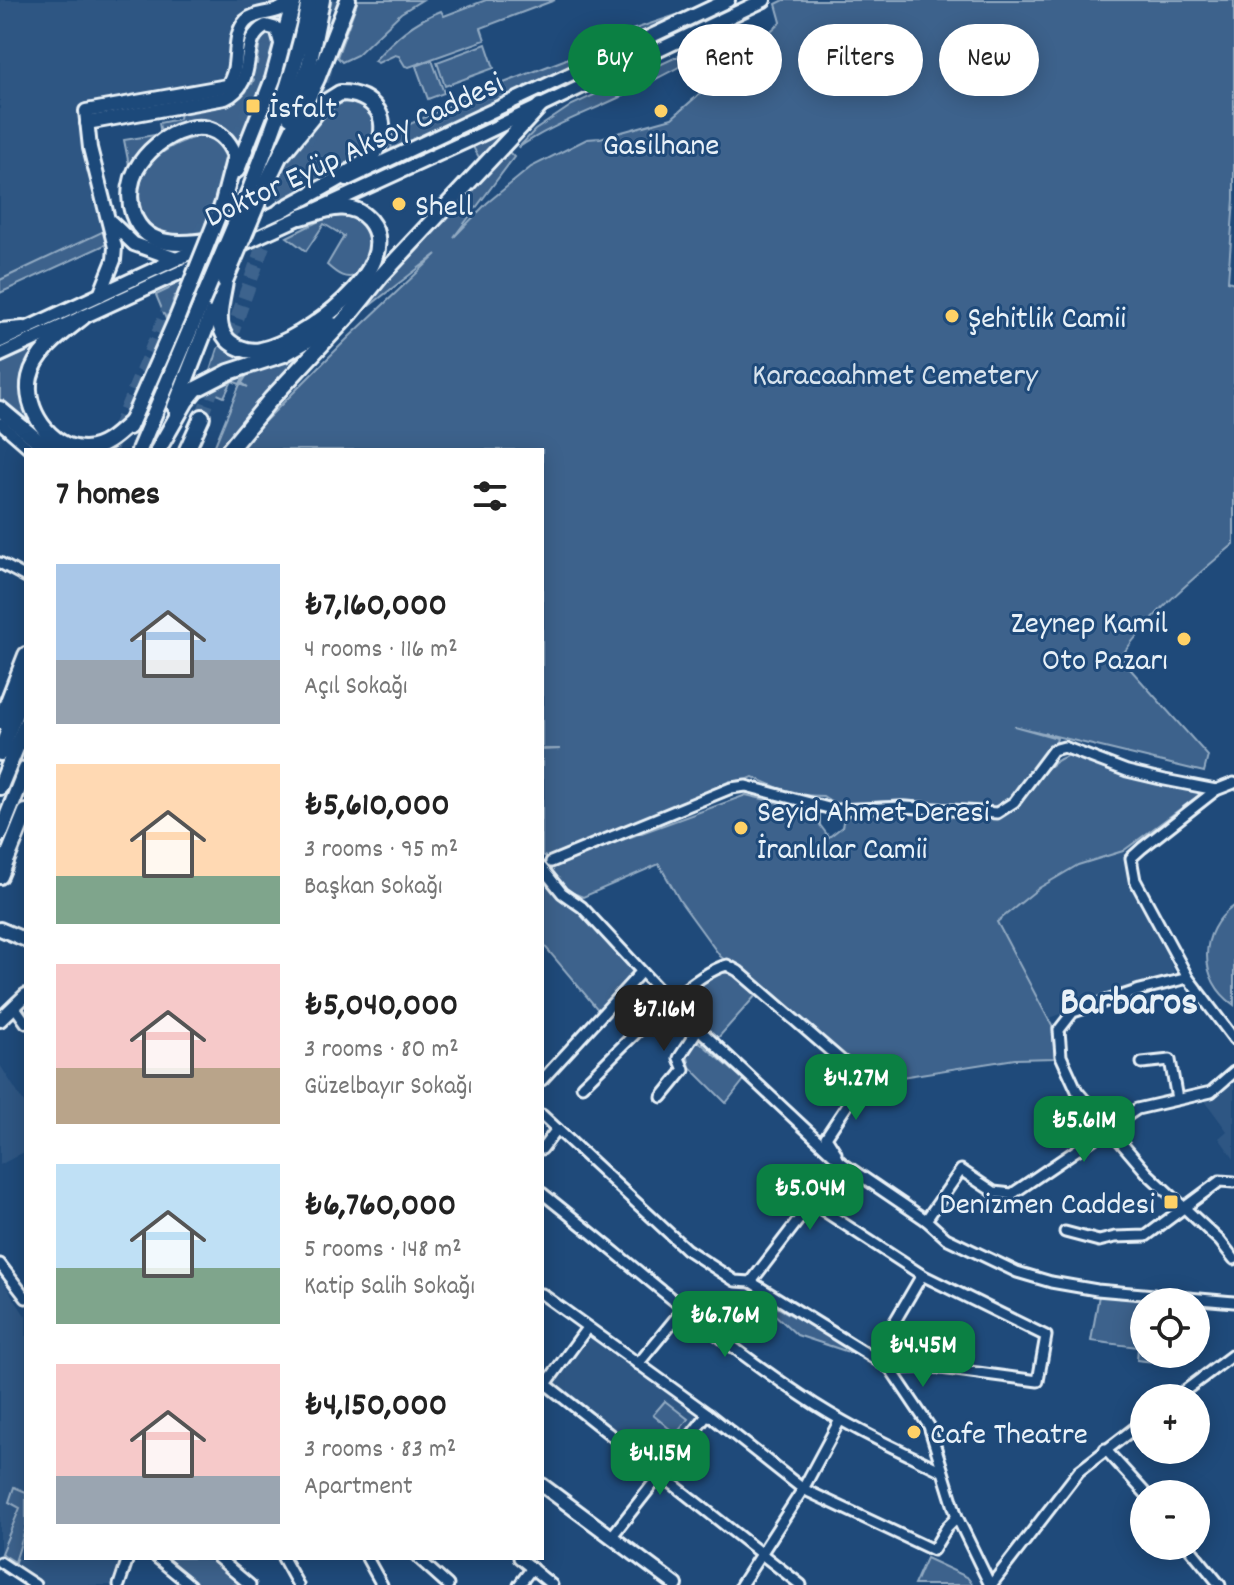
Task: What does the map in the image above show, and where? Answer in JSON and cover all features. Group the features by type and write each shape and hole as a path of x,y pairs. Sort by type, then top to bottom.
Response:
{"highway":[{"path":"106,448 124,434 131,422 177,318 282,51 292,0"},
{"path":"159,448 225,281 257,188 298,54 309,0"},
{"path":"140,448 309,65 322,0"},
{"path":"283,153 348,0"},
{"path":"257,188 324,103 340,93 367,100 374,106 383,120 383,131 374,153 280,211"},
{"path":"231,448 381,276 540,106"},
{"path":"222,206 235,156 224,136 216,130 206,128 180,132 160,143 135,172 130,192 136,223 149,235 180,244 222,238"},
{"path":"225,281 220,320 223,333 236,346 258,351 274,347 327,314 348,296 373,265 376,235 366,217 349,207 334,206 301,217"},
{"path":"159,448 176,415 196,389 229,372 284,354 351,313"},
{"path":"80,448 57,439 39,422 33,410 30,377 37,361 59,336 83,317"},
{"path":"132,448 177,318"},
{"path":"0,409 47,448"},
{"path":"188,448 202,417"},
{"path":"85,448 109,441 131,422"},
{"path":"0,722 24,660"},
{"path":"0,753 24,690"},
{"path":"0,787 24,729"},
{"path":"0,834 24,774"},
{"path":"0,878 24,817"}],"main road":[{"path":"87,117 227,86 235,73 238,42 248,19 282,9 292,0"},
{"name":"Doktor Eyüp Aksoy Caddesi","path":"0,341 728,0"},
{"name":"Doktor Eyüp Aksoy Caddesi","path":"0,355 540,106 746,4 764,0"},
{"path":"87,117 230,96 240,88 246,76 253,35 266,26 277,29 282,51"},
{"path":"87,117 92,184 109,220 115,247 114,260 100,295"},
{"path":"109,220 134,244 176,259"},
{"path":"0,330 30,327"},
{"path":"1,929 24,939"},
{"path":"0,1020 24,997"},
{"path":"544,1486 676,1585"}],"street":[{"path":"0,423 29,448"},
{"path":"0,563 24,576"},
{"path":"1216,790 1127,771 1064,747 1053,750 1014,802 997,813 905,807 836,810 746,786 731,788 546,865 562,893 582,907 670,1002 842,1163 963,1249 1017,1272 1051,1282 1097,1290 1234,1302"},
{"path":"1234,783 1216,790 1131,858 1135,880 1188,978 1234,1039"},
{"path":"582,1086 670,1002 712,969 727,965 738,971 864,1080 826,1137 842,1163"},
{"path":"544,1078 641,972"},
{"path":"1188,978 1073,1012 1059,1030 1061,1056 1077,1091 1108,1128 1147,1173 1220,1241 1234,1259"},
{"path":"14,1006 24,1020"},
{"path":"662,1097 684,1070 679,1058 698,1029"},
{"path":"1142,1063 1170,1060 1177,1099"},
{"path":"926,1220 961,1170 994,1192 1012,1194 1137,1109 1211,1092 1234,1072"},
{"path":"544,1117 686,1249 735,1281 751,1282 890,1368 929,1426 957,1517 990,1585 1071,1480 1130,1431"},
{"path":"544,1146 557,1129"},
{"path":"751,1282 842,1163"},
{"path":"1065,1232 1099,1241 1146,1236 1220,1181 1234,1182"},
{"path":"544,1195 684,1308 800,1395 840,1420 942,1471"},
{"path":"812,1203 922,1275 1046,1336 1038,1381 933,1367 890,1368"},
{"path":"0,1264 24,1295"},
{"path":"874,1357 922,1275"},
{"path":"544,1296 708,1414 803,1489 933,1550 957,1517"},
{"path":"638,1364 684,1308"},
{"path":"587,1328 544,1383 801,1585"},
{"path":"1194,1384 1234,1354"},
{"path":"612,1536 708,1414"},
{"path":"741,1585 803,1489 840,1420"},
{"path":"1105,1449 1133,1480"},
{"path":"119,1585 127,1560"},
{"path":"159,1560 190,1585"},
{"path":"220,1560 250,1585"},
{"path":"284,1560 298,1585"},
{"path":"368,1560 382,1585"},
{"path":"420,1560 448,1585"},
{"path":"522,1560 552,1585"},
{"path":"1199,1560 1220,1585"},
{"path":"1,1566 35,1585"},
{"path":"519,1585 532,1568"}],"shaded area":[{"path":"0,0 285,0 251,11 228,78 79,113 104,231 0,280"},
{"path":"1123,851 1175,974 1047,1019 997,922 1039,888 1079,865"},
{"path":"0,1065 24,1103 24,1152 0,1165"},
{"path":"1234,1080 1234,1159 1219,1138 1227,1131 1205,1101"},
{"path":"0,1277 24,1314 24,1560 122,1560 114,1585 33,1585 0,1561"},
{"path":"589,1332 702,1416 663,1468 551,1383"}],"green space":[{"path":"358,0 422,0 401,13 357,55 342,62 337,57"},
{"path":"486,0 555,0 481,28 485,40 409,67 395,55 378,63 374,61 396,38 421,20 441,11 444,16"},
{"name":"Karacaahmet Cemetery","path":"784,0 1234,0 1234,199 1228,281 1234,283 1234,544 1160,610 1122,655 1123,661 1208,756 1204,772 1014,726 1057,738 1055,746 1013,799 994,809 902,800 837,805 823,796 795,795 753,777 550,859 544,856 544,750 561,749 544,749 544,448 241,448 348,338 437,254 360,313 359,309 507,150 514,157 454,237 487,203 531,167 587,139 672,118 697,96 782,96 781,22 776,4"},
{"path":"697,8 703,9 661,28 661,24 650,24"},
{"path":"264,31 279,37 263,91 252,104 249,132 239,150 221,129 194,123 130,170 124,140 161,134 159,123 179,119 180,111 225,103 251,86"},
{"path":"486,44 494,68 445,86 437,62"},
{"path":"677,57 677,68 661,76 661,64"},
{"path":"568,58 568,71 391,149 393,133 397,130 475,94"},
{"path":"432,60 444,93 428,99 416,66"},
{"path":"592,96 622,96 554,127 518,148 535,130"},
{"path":"345,102 369,112 374,128 372,140 345,165 282,199 274,191 299,139 321,113"},
{"path":"523,121 480,159 473,147"},
{"path":"208,135 228,153 226,177 200,235 172,238 153,231 140,214 138,203 141,181 146,171 171,147"},
{"path":"343,214 356,218 366,227 373,245 370,258 359,275 350,277 342,276 327,265 344,236 324,224 306,251 287,237 329,216"},
{"path":"104,231 109,243 0,293 0,280"},
{"path":"179,284 166,319 156,295"},
{"path":"46,343 36,359 34,423 40,434 59,448 47,444 0,400 0,364"},
{"path":"222,345 238,356 255,361 210,374"},
{"path":"311,348 226,448 214,448 240,384 248,387 242,383 247,375"},
{"path":"232,381 224,397 210,391"},
{"path":"1074,754 1127,776 1196,790 1199,795 1123,851 1078,865 1039,888 997,922 1052,1026 1055,1058 1015,1059 870,1082 720,956 680,901 659,864 583,897 563,889 548,867 746,795 820,813 820,825 829,837 842,827 844,817 904,811 1000,818 1019,804 1050,766"},
{"path":"544,881 562,901 578,911 634,973 599,1011 544,945"},
{"path":"1234,906 1234,1005 1222,995 1214,982 1207,956 1214,928"},
{"path":"733,973 757,994 717,1039 679,1001 712,977"},
{"path":"696,1039 744,1080 726,1103 690,1067 687,1053"},
{"path":"1099,1295 1130,1298 1130,1346 1091,1341"},
{"path":"764,1300 873,1360 797,1335 771,1311 757,1304"},
{"path":"665,1401 688,1419 676,1434 653,1415"},
{"path":"14,1487 24,1491 24,1533 15,1562 1,1553 20,1508 9,1502"},
{"path":"926,1558 967,1577 973,1585 914,1585"},
{"path":"162,1560 220,1560 249,1585 193,1585"}],"tunnel":[{"path":"111,448 226,172 247,115 281,0"},
{"path":"333,31 337,0"},
{"path":"202,417 265,240 307,139 327,63"}],"place":[{"name":"İsfalt","path":"253,106"},
{"name":"Gasilhane","path":"661,111"},
{"name":"Shell","path":"399,204"},
{"name":"Şehitlik Camii","path":"952,316"},
{"name":"Zeynep Kamil Oto Pazarı","path":"1184,639"},
{"name":"Seyid Ahmet Deresi İranlılar Camii","path":"741,828"},
{"name":"Denizmen Caddesi","path":"1171,1202"},
{"name":"Cafe Theatre","path":"914,1432"}],"district":[{"name":"Barbaros","path":"1129,999"}]}
